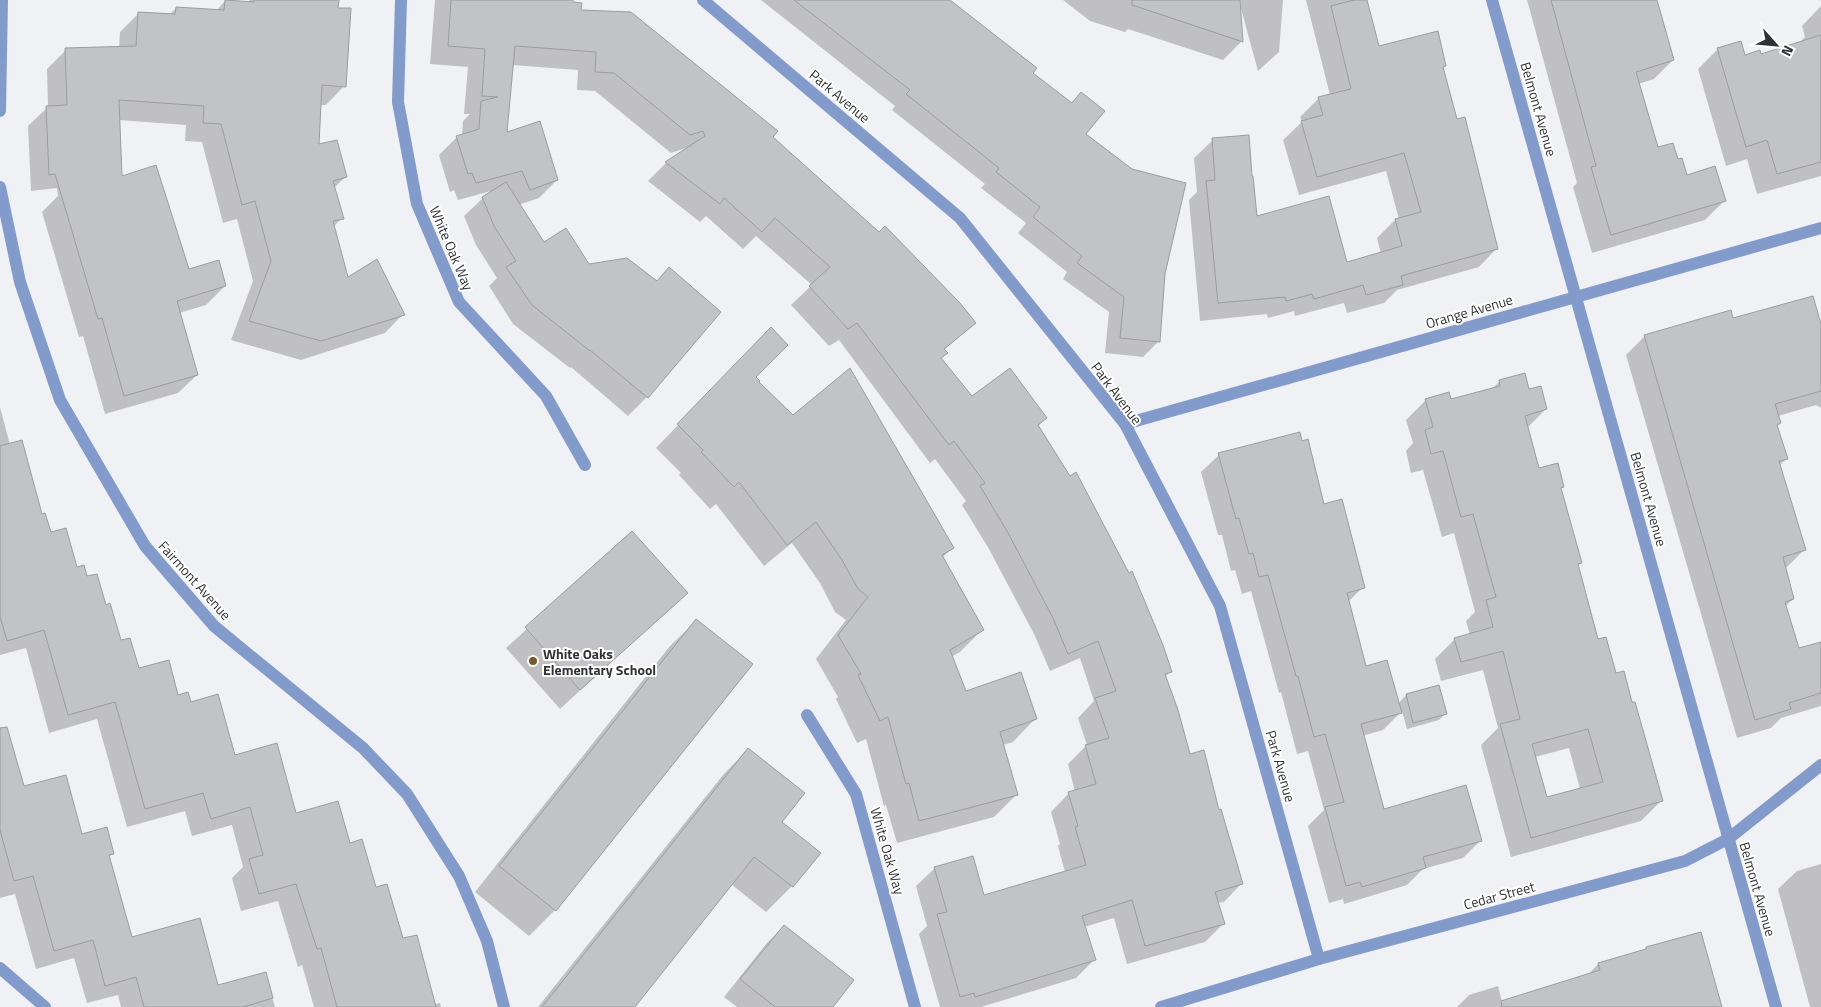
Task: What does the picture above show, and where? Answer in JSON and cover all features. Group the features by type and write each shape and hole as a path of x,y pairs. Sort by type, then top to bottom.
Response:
{"street":[{"path":"0,111 2,0"},
{"name":"White Oak Way","path":"401,0 398,102 417,204 459,302 546,396 585,465"},
{"name":"Park Avenue","path":"704,0 960,218 1125,424 1220,606 1319,959"},
{"name":"Belmont Avenue","path":"1492,0 1776,1007"},
{"name":"Fairmont Avenue","path":"0,188 20,282 60,400 145,546 214,626 364,748 407,794 459,876 487,941 504,1007"},
{"name":"Orange Avenue","path":"1125,424 1821,228"},
{"name":"White Oak Way","path":"806,715 856,794 916,1007"},
{"name":"Cedar Street","path":"1161,1007 1319,959 1686,861 1728,839 1821,766"},
{"path":"0,968 44,1007"}],"building":[{"path":"225,0 254,2 254,0 339,0 338,8 351,8 346,87 322,85 319,144 337,140 347,177 333,181 344,219 333,221 348,277 377,259 405,315 321,341 249,321 271,261 255,201 242,205 221,124 203,123 204,106 119,100 122,176 156,165 189,269 219,260 226,286 177,301 198,375 124,396 102,318 98,319 55,174 49,175 46,106 67,105 65,48 136,46 138,12 175,14 176,7 224,10"},
{"path":"451,0 573,0 573,2 582,3 581,10 631,12 778,131 773,137 879,232 885,226 960,303 976,323 944,349 948,353 941,358 972,396 1010,368 1047,418 1038,425 1070,476 1076,472 1129,573 1132,571 1163,645 1172,672 1165,674 1178,710 1190,754 1204,750 1219,810 1221,809 1243,884 1215,892 1225,924 1145,946 1132,900 1082,916 1096,960 975,997 974,993 960,997 937,914 947,912 934,867 973,856 984,895 1086,865 1075,827 1078,826 1068,792 1096,784 1085,745 1109,738 1095,698 1116,691 1098,641 1068,654 1053,618 1007,531 980,486 985,483 954,441 949,445 857,323 848,329 809,286 830,267 775,218 762,232 724,198 720,204 665,162 705,136 703,131 690,135 614,73 595,72 596,52 515,46 507,132 540,121 558,180 530,190 522,171 476,183 472,173 468,174 456,136 479,129 481,101 498,97 482,96 485,49 448,46"},
{"path":"794,0 950,0 1037,68 1033,73 1072,103 1081,92 1105,111 1086,134 1132,169 1186,183 1165,274 1160,342 1120,338 1124,297 1077,263 1082,256 1033,217 1040,207 996,172 999,168 906,94 910,90"},
{"path":"1132,0 1240,0 1243,42 1132,5"},
{"path":"1354,0 1367,0 1379,46 1438,31 1446,66 1443,67 1457,119 1465,117 1498,249 1401,276 1403,285 1366,295 1363,285 1314,299 1312,294 1286,301 1285,297 1218,303 1206,181 1215,180 1212,138 1249,135 1257,216 1329,196 1347,262 1402,246 1395,219 1421,212 1404,153 1317,177 1301,121 1323,115 1318,97 1351,89 1331,6"},
{"path":"1551,0 1657,0 1674,60 1636,72 1658,147 1673,143 1678,159 1682,158 1687,175 1715,166 1726,201 1611,235 1591,167 1596,166"},
{"path":"1821,35 1821,162 1777,174 1767,140 1746,147 1717,48 1741,41 1745,55 1760,50 1761,54"},
{"path":"506,182 544,242 566,228 589,264 627,258 657,281 669,267 721,312 648,398 532,305 506,267 516,261 494,226 482,197"},
{"path":"1813,296 1821,324 1821,391 1775,404 1781,423 1777,425 1788,459 1779,461 1806,550 1783,557 1794,599 1785,602 1799,648 1821,642 1821,693 1789,703 1791,709 1755,720 1644,335 1731,310 1733,318"},
{"path":"771,327 788,345 756,377 759,382 793,415 850,368 954,548 942,555 984,630 950,650 966,691 1021,672 1037,719 1000,732 1018,795 919,821 909,783 906,784 888,717 880,721 858,675 861,674 838,635 868,597 858,589 842,560 816,522 787,545 739,482 734,487 701,452 703,450 677,424"},
{"path":"1525,373 1529,389 1541,386 1547,409 1525,416 1539,468 1558,463 1564,487 1561,488 1582,563 1578,564 1598,639 1606,637 1616,673 1624,671 1632,702 1635,702 1663,801 1531,838 1500,724 1520,719 1503,651 1461,662 1454,638 1493,627 1486,600 1496,597 1473,514 1461,517 1443,451 1431,454 1425,430 1433,427 1425,399 1449,392 1451,399 1500,386 1499,380","holes":["1588,729 1603,782 1547,797 1532,744"]},
{"path":"1300,432 1302,441 1308,439 1324,504 1342,499 1365,588 1347,593 1366,666 1387,660 1402,713 1361,724 1384,809 1466,785 1482,841 1423,857 1426,868 1362,887 1360,882 1346,886 1325,807 1344,802 1325,734 1314,737 1268,575 1259,577 1253,553 1249,554 1239,518 1236,519 1218,453"},
{"path":"22,440 42,514 45,513 51,532 66,528 77,567 84,565 87,576 97,574 106,605 110,603 121,640 130,638 139,668 169,660 178,695 188,692 191,702 218,694 235,755 277,743 296,813 338,801 350,843 362,839 376,887 387,884 403,938 417,935 436,1007 337,1007 321,948 317,949 296,884 259,894 249,859 263,855 250,807 211,819 203,793 145,809 115,702 68,715 44,630 7,641 0,616 0,446"},
{"path":"632,531 688,593 580,690 525,627"},
{"path":"696,619 753,664 556,911 499,866"},
{"path":"1439,685 1447,714 1413,723 1406,694"},
{"path":"7,727 24,786 66,775 82,834 107,827 114,854 109,855 132,937 200,918 218,985 266,972 273,998 243,1007 144,1007 136,977 105,986 93,940 54,951 33,876 14,881 0,830 0,728"},
{"path":"748,748 805,793 782,822 821,853 793,887 754,857 635,1007 542,1007"},
{"path":"784,925 854,980 833,1007 775,1007 740,979"},
{"path":"1701,932 1722,1007 1502,1007 1501,1001 1600,970 1598,963"}],"place":[{"name":"White Oaks Elementary School","path":"533,661"}]}
